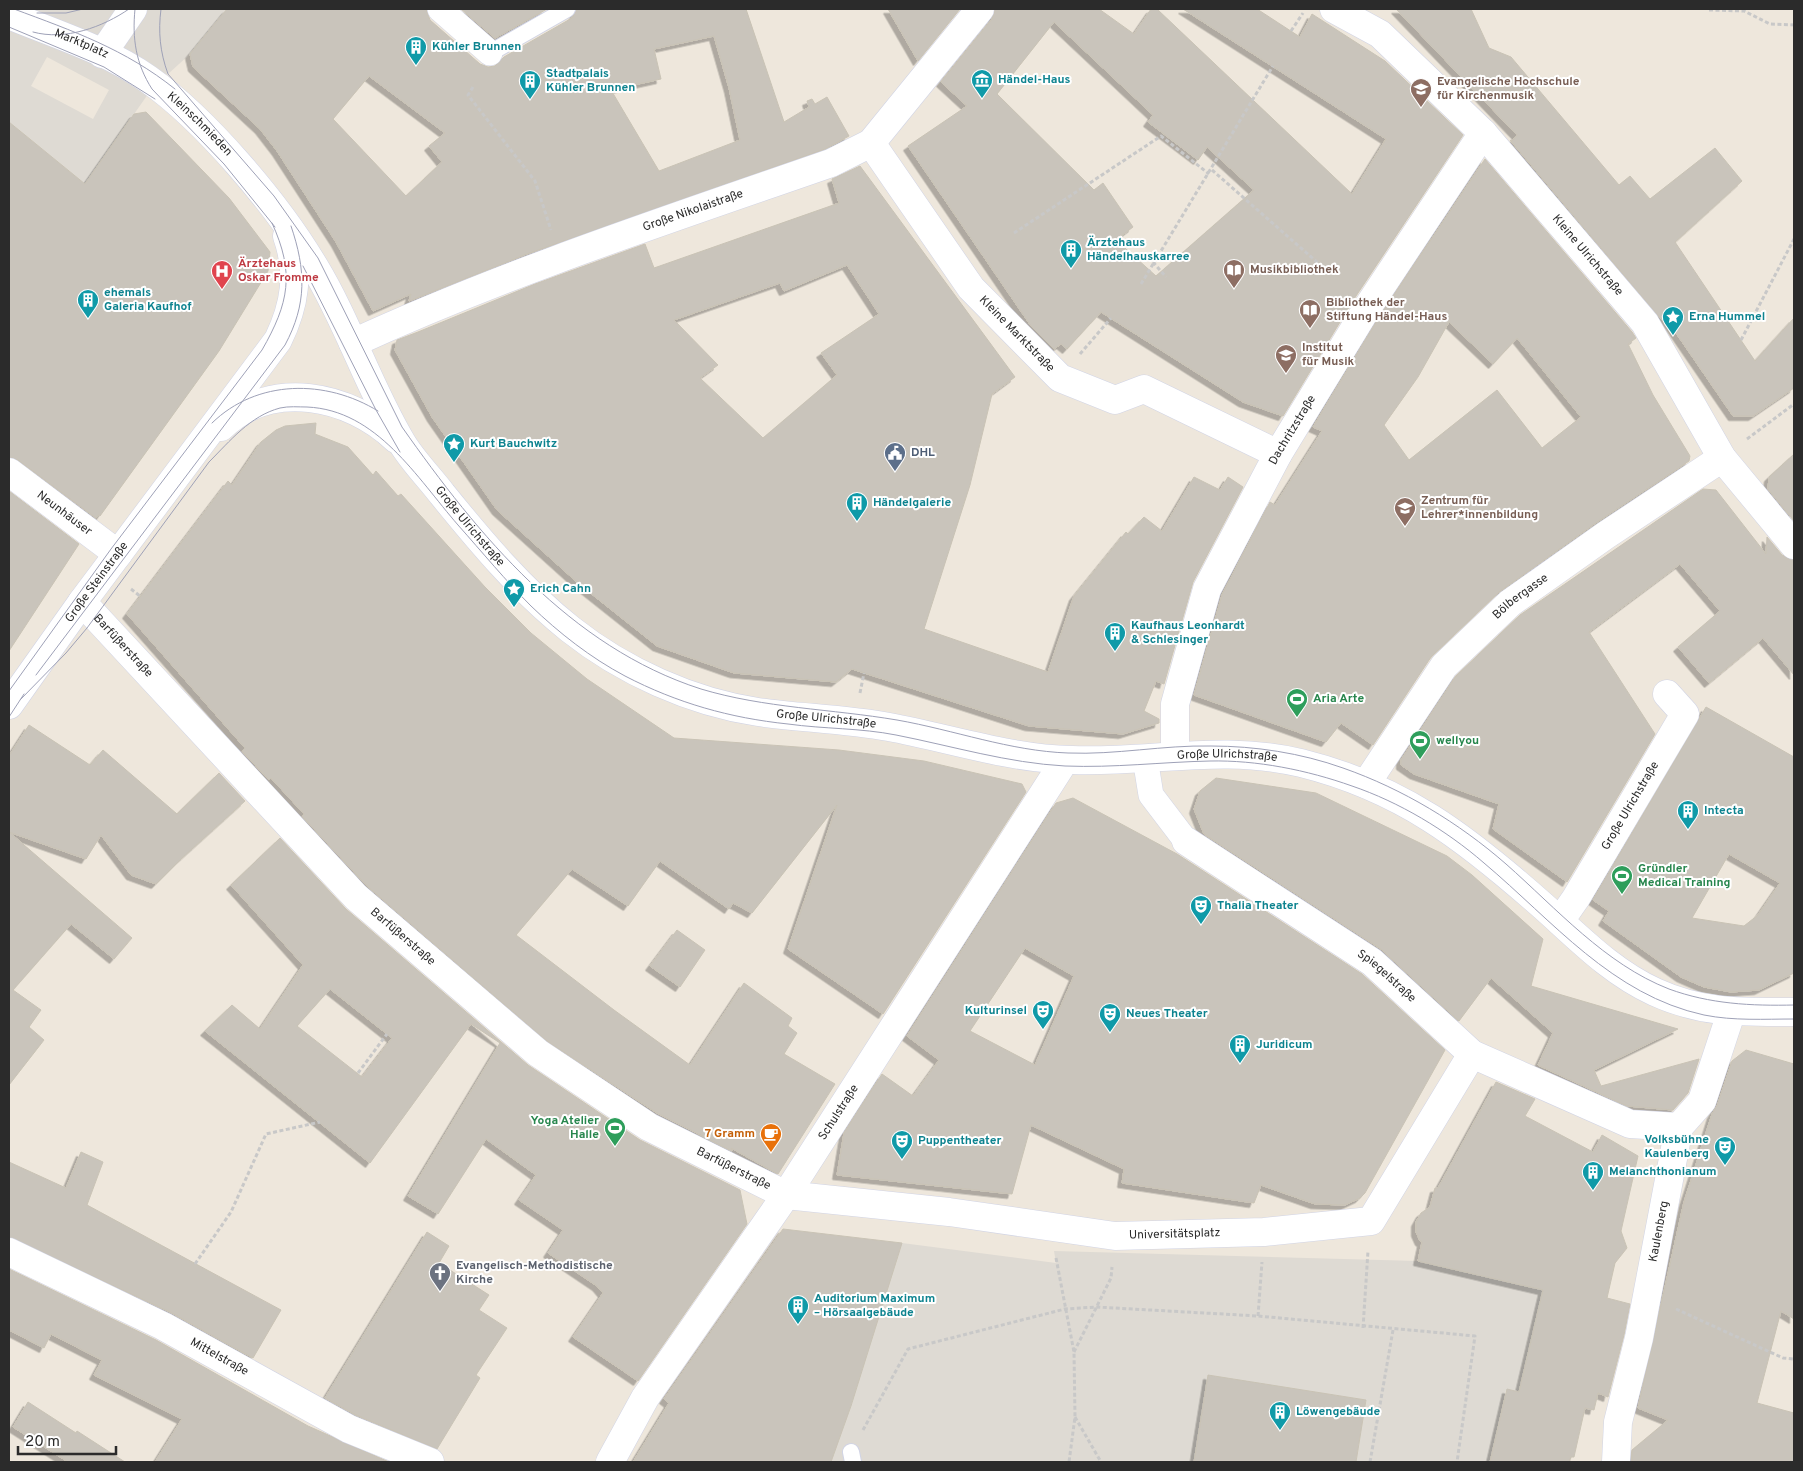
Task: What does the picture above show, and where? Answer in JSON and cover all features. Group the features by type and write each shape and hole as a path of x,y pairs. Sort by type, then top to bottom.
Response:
{"street":[{"name":"Marktplatz","path":"9,14 102,54 133,9"},
{"path":"440,9 490,53"},
{"name":"Große Nikolaistraße","path":"353,343 454,298 560,257 831,163 871,142 980,9"},
{"name":"Kleine Ulrichstraße","path":"1334,9 1380,34 1483,134 1645,323 1722,458 1794,546"},
{"name":"Kleinschmieden","path":"102,54 144,76 185,108 229,155 279,216"},
{"name":"Dachritzstraße","path":"1175,755 1175,704 1207,589 1278,454 1367,308 1483,134"},
{"name":"Kleine Marktstraße","path":"871,142 971,288 1060,378 1115,400 1144,388 1278,454"},
{"name":"Große Ulrichstraße","path":"279,216 313,264 404,447 463,520 536,600 574,633 650,678 702,699 755,711 854,720 990,749 1065,760 1252,754 1297,762 1366,784 1407,803 1443,825 1482,852 1598,957 1628,978 1658,994 1698,1006 1731,1013 1794,1012"},
{"name":"Große Steinstraße","path":"9,705 82,602 278,340 286,324 296,286 292,251 279,216"},
{"name":"Große Steinstraße","path":"188,460 236,414 261,403 288,397 307,397 350,407 388,432 404,447"},
{"name":"Bölbergasse","path":"1366,784 1444,666 1510,603 1606,535 1722,458"},
{"name":"Neunhäuser","path":"9,472 118,554"},
{"name":"Barfüßerstraße","path":"82,602 356,897 538,1053 649,1127 786,1195"},
{"name":"Große Ulrichstraße","path":"1560,921 1576,898 1686,714 1667,694"},
{"name":"Spiegelstraße","path":"1145,758 1151,795 1186,841 1372,962 1472,1054 1630,1124 1679,1127"},
{"name":"Schulstraße","path":"610,1462 645,1398 786,1195 1065,760"},
{"path":"1679,1127 1702,1101 1731,1013"},
{"path":"1371,1221 1472,1054"},
{"name":"Kaulenberg","path":"1616,1462 1618,1422 1639,1338 1679,1127"},
{"name":"Universitätsplatz","path":"786,1195 948,1212 1115,1236 1264,1232 1371,1221"},
{"name":"Mittelstraße","path":"9,1252 162,1326 349,1430 430,1462"}],"lane":[{"path":"490,53 567,9"}],"path":[{"path":"1291,31 1306,9"},
{"path":"1710,10 1744,11 1770,24 1794,25"},
{"path":"1141,284 1212,170 1273,66"},
{"path":"473,87 468,95 535,181 560,257"},
{"path":"1014,233 1161,136 1209,174"},
{"path":"1212,170 1326,270"},
{"path":"1740,340 1793,245 1794,239"},
{"path":"1153,262 1166,278"},
{"path":"1060,378 1111,318"},
{"path":"1722,458 1794,404"},
{"path":"358,1073 387,1034"},
{"path":"195,1264 231,1212 266,1134 320,1122"},
{"path":"1363,1328 1371,1221"},
{"path":"1056,1263 1074,1352 1075,1417 1069,1462"},
{"path":"1074,1352 1110,1278"},
{"path":"1258,1316 1260,1288"},
{"path":"1669,1305 1783,1358 1794,1359"},
{"path":"871,1415 908,1348 1065,1309 1096,1307 1258,1316 1363,1328 1475,1336 1457,1462"},
{"path":"1370,1462 1393,1330"},
{"path":"1075,1417 1101,1462"}],"shaded area":[{"path":"9,9 227,9 190,54 168,74 160,77 85,184 9,122","holes":["47,57 109,90 93,119 31,86"]},
{"path":"902,1243 1056,1263 1054,1251 1418,1261 1519,1284 1544,1285 1519,1392 1506,1390 1490,1462 1356,1462 1366,1400 1208,1375 1194,1462 830,1462"}],"building":[{"path":"227,9 426,9 430,20 480,64 488,67 495,66 504,57 572,18 577,9 746,9 784,122 809,107 807,101 812,99 815,104 827,97 849,136 825,149 524,255 409,301 411,294 373,311 336,242 277,151 260,129 193,67 190,54","holes":["714,36 729,88 740,140 659,171 611,90 661,79 654,49","369,76 445,133 429,146 442,162 406,196 333,119"]},
{"path":"461,9 547,9 495,38"},
{"path":"888,9 960,9 918,61"},
{"path":"995,9 1099,9 1134,34 1151,9 1157,9 1352,194 1386,139 1183,9 1257,9 1300,37 1312,14 1385,61 1463,135 1354,299 1283,416 1243,402 1101,312 1067,349 1061,344 1054,349 1031,326 908,146 967,106 941,82 992,19","holes":["1054,22 1153,115 1148,122 1198,160 1207,147 1254,190 1156,276 1116,240 1133,227 1103,183 1094,190 997,94"]},
{"path":"1396,9 1471,9 1489,48 1511,57 1619,185 1630,176 1650,199 1715,148 1742,181 1675,242 1755,361 1794,318 1794,388 1753,416 1733,416 1665,317 1661,319 1510,140 1512,141 1517,135"},
{"name":"ehemals Galeria Kaufhof","path":"146,112 229,198 270,252 268,271 219,351 100,516 98,515 96,518 18,460 9,457 9,122 85,184 134,114"},
{"path":"1485,159 1632,332 1636,338 1628,344 1653,395 1690,456 1689,461 1597,522 1499,592 1431,657 1373,745 1341,723 1326,742 1194,695 1222,595 1270,502 1275,505 1322,431 1313,427 1380,316","holes":["1449,322 1493,364 1517,338 1581,417 1542,448 1497,390 1409,460 1384,425 1418,377"]},
{"path":"860,166 1015,377 992,394 970,485 924,629 1048,672 1074,596 1126,532 1128,534 1144,517 1162,531 1194,477 1220,490 1228,477 1243,487 1193,582 1164,684 1156,681 1144,711 1159,719 1159,723 1123,734 1029,726 852,669 836,682 734,673 657,646 579,584 497,510 432,417 395,350 397,340 535,284 645,244 654,268 839,203 832,179","holes":["847,265 879,314 821,353 837,375 763,438 700,378 718,365 674,320 780,283 784,291"]},
{"path":"316,423 315,434 348,447 373,475 376,471 398,496 401,494 485,587 531,633 587,679 674,738 839,750 924,761 1022,784 1026,792 883,1014 788,949 837,805 752,913 733,903 729,909 660,861 628,906 572,869 516,935 690,1065 744,983 792,1018 788,1026 797,1033 784,1054 835,1084 778,1174 731,1148 732,1151 657,1113 547,1041 367,886 302,816 304,814 271,778 269,780 242,751 245,748 127,614 228,481 232,485 261,442 276,430 285,426"},
{"path":"1794,454 1794,521 1768,489 1769,477"},
{"path":"1703,489 1716,490 1766,554 1767,537 1782,555 1794,560 1794,675 1763,638 1709,683 1678,647 1720,611 1680,564 1589,632 1655,734 1567,882 1493,829 1499,804 1414,774 1401,765 1401,760 1456,676 1520,615"},
{"path":"9,491 79,544 9,651"},
{"name":"Intecta","path":"1706,707 1794,757 1794,973 1759,990 1731,992 1704,987 1681,977 1603,921 1609,911 1593,900","holes":["1729,854 1780,883 1758,915 1744,926 1692,918"]},
{"path":"29,725 90,765 103,750 177,814 219,773 245,801 156,884 131,875 101,835 86,859 9,832 9,756"},
{"path":"1216,778 1316,793 1447,856 1472,875 1543,939 1531,986 1678,1029 1594,1070 1601,1086 1699,1059 1688,1093 1673,1110 1627,1106 1538,1065 1553,1033 1491,978 1459,1021 1381,949 1204,834 1194,809 1200,791"},
{"path":"1073,798 1177,854 1362,974 1445,1050 1365,1193 1360,1198 1345,1205 1315,1204 1261,1185 1254,1203 1122,1183 1124,1169 1031,1125 1012,1194 837,1175 844,1133 882,1074 913,1096 939,1060 907,1036 1056,803","holes":["1025,948 1074,976 1035,1065 970,1031"]},
{"path":"9,832 132,938 114,959 71,924 13,990 41,1010 29,1027 44,1040 9,1085"},
{"path":"280,838 346,909 528,1065 640,1140 740,1190 747,1224 638,1381 573,1337 603,1293 597,1286 548,1253 563,1230 519,1200 536,1175 486,1139 438,1214 408,1196 500,1043 471,1024 370,1163 205,1031 232,1005 260,1029 303,965 231,885","holes":["330,989 392,1038 362,1077 297,1026"]},
{"path":"677,930 705,950 680,987 650,966"},
{"path":"1746,1050 1794,1064 1794,1319 1781,1311 1757,1403 1794,1413 1794,1462 1632,1462 1632,1450 1668,1420 1638,1408 1684,1202 1712,1114 1717,1106 1732,1061"},
{"name":"Melanchthonianum","path":"1496,1082 1535,1099 1525,1116 1593,1152 1602,1135 1638,1156 1621,1231 1627,1248 1615,1263 1607,1298 1630,1304 1624,1335 1608,1397 1598,1393 1594,1410 1585,1408 1574,1457 1571,1457 1569,1462 1490,1462 1507,1389 1519,1392 1543,1290 1418,1261 1422,1242 1416,1232 1416,1222 1421,1213 1430,1207 1435,1188 1438,1188"},
{"path":"81,1152 103,1162 87,1205 281,1310 253,1358 170,1312 9,1237 9,1162 66,1188"},
{"name":"Auditorium Maximum – Hörsaalgebäude","path":"783,1229 902,1243 851,1406 831,1462 633,1462 669,1403 664,1399"},
{"path":"427,1232 449,1246 439,1263 489,1295 479,1310 507,1328 476,1375 480,1378 437,1449 356,1415 325,1398"},
{"path":"9,1269 156,1340 308,1426 389,1462 155,1462 182,1419 94,1375 102,1360 51,1334 44,1348 9,1330"},
{"name":"Löwengebäude","path":"1208,1375 1366,1400 1356,1462 1194,1462"},
{"path":"28,1402 125,1462 68,1462 13,1427"}],"tram line":[{"path":"14,9 98,42 137,63 175,89"},
{"path":"37,13 66,13 83,9"},
{"path":"33,32 58,35 83,31 96,27 129,9"},
{"path":"135,9 134,31 136,51 142,70 152,89 224,164 275,227"},
{"path":"161,9 160,42 168,74 274,196 318,258 402,427 462,508 495,546 531,583 569,616 610,646 654,670 701,689 725,695 774,704 897,720 1025,748 1086,753 1193,746 1228,746 1278,751 1311,758 1365,776 1409,797 1450,821 1506,864 1583,934 1624,965 1646,978 1669,989 1715,1001 1762,1005 1794,1005"},
{"path":"9,27 104,67 155,99"},
{"path":"9,691 111,549 262,350 278,317 286,288 284,257 272,223"},
{"path":"36,675 285,345 297,315 302,287 299,257 291,226"},
{"path":"303,266 376,410 400,452"},
{"path":"212,423 230,409 250,398 271,391 292,388 336,393 378,411"},
{"path":"20,700 66,653 87,628 209,462 233,438 259,417 280,408 307,407 332,411 354,420 375,433 393,449 503,577 553,626 612,669 664,694 704,708 745,718 802,726 883,733 1001,758 1044,764 1102,766 1228,761 1264,764 1317,775 1387,800 1438,828 1484,863 1585,953 1641,991 1671,1005 1704,1015 1738,1019 1794,1019"},
{"path":"9,717 24,694"}],"place":[{"name":"Kühler Brunnen","path":"416,66"},
{"name":"Händel-Haus","path":"982,99"},
{"name":"Stadtpalais Kühler Brunnen","path":"530,100"},
{"name":"Evangelische Hochschule für Kirchenmusik","path":"1421,108"},
{"name":"Ärztehaus Händelhauskarree","path":"1071,269"},
{"name":"Musikbibliothek","path":"1234,289"},
{"name":"Ärztehaus Oskar Fromme","path":"222,290"},
{"name":"ehemals Galeria Kaufhof","path":"88,319"},
{"name":"Bibliothek der Stiftung Händel-Haus","path":"1310,329"},
{"name":"Erna Hummel","path":"1673,336"},
{"name":"Institut für Musik","path":"1286,374"},
{"name":"Kurt Bauchwitz","path":"454,463"},
{"name":"DHL","path":"895,472"},
{"name":"Händelgalerie","path":"857,522"},
{"name":"Zentrum für Lehrer*innenbildung","path":"1405,527"},
{"name":"Erich Cahn","path":"514,608"},
{"name":"Kaufhaus Leonhardt & Schlesinger","path":"1115,652"},
{"name":"Aria Arte","path":"1297,718"},
{"name":"wellyou","path":"1420,760"},
{"name":"Intecta","path":"1688,830"},
{"name":"Gründler Medical Training","path":"1622,895"},
{"name":"Thalia Theater","path":"1201,925"},
{"name":"Kulturinsel","path":"1043,1030"},
{"name":"Neues Theater","path":"1110,1033"},
{"name":"Juridicum","path":"1240,1064"},
{"name":"Yoga Atelier Halle","path":"615,1147"},
{"name":"7 Gramm","path":"771,1153"},
{"name":"Puppentheater","path":"902,1160"},
{"name":"Volksbühne Kaulenberg","path":"1725,1166"},
{"name":"Melanchthonianum","path":"1593,1191"},
{"name":"Evangelisch-Methodistische Kirche","path":"440,1292"},
{"name":"Auditorium Maximum – Hörsaalgebäude","path":"798,1325"},
{"name":"Löwengebäude","path":"1280,1431"}]}
